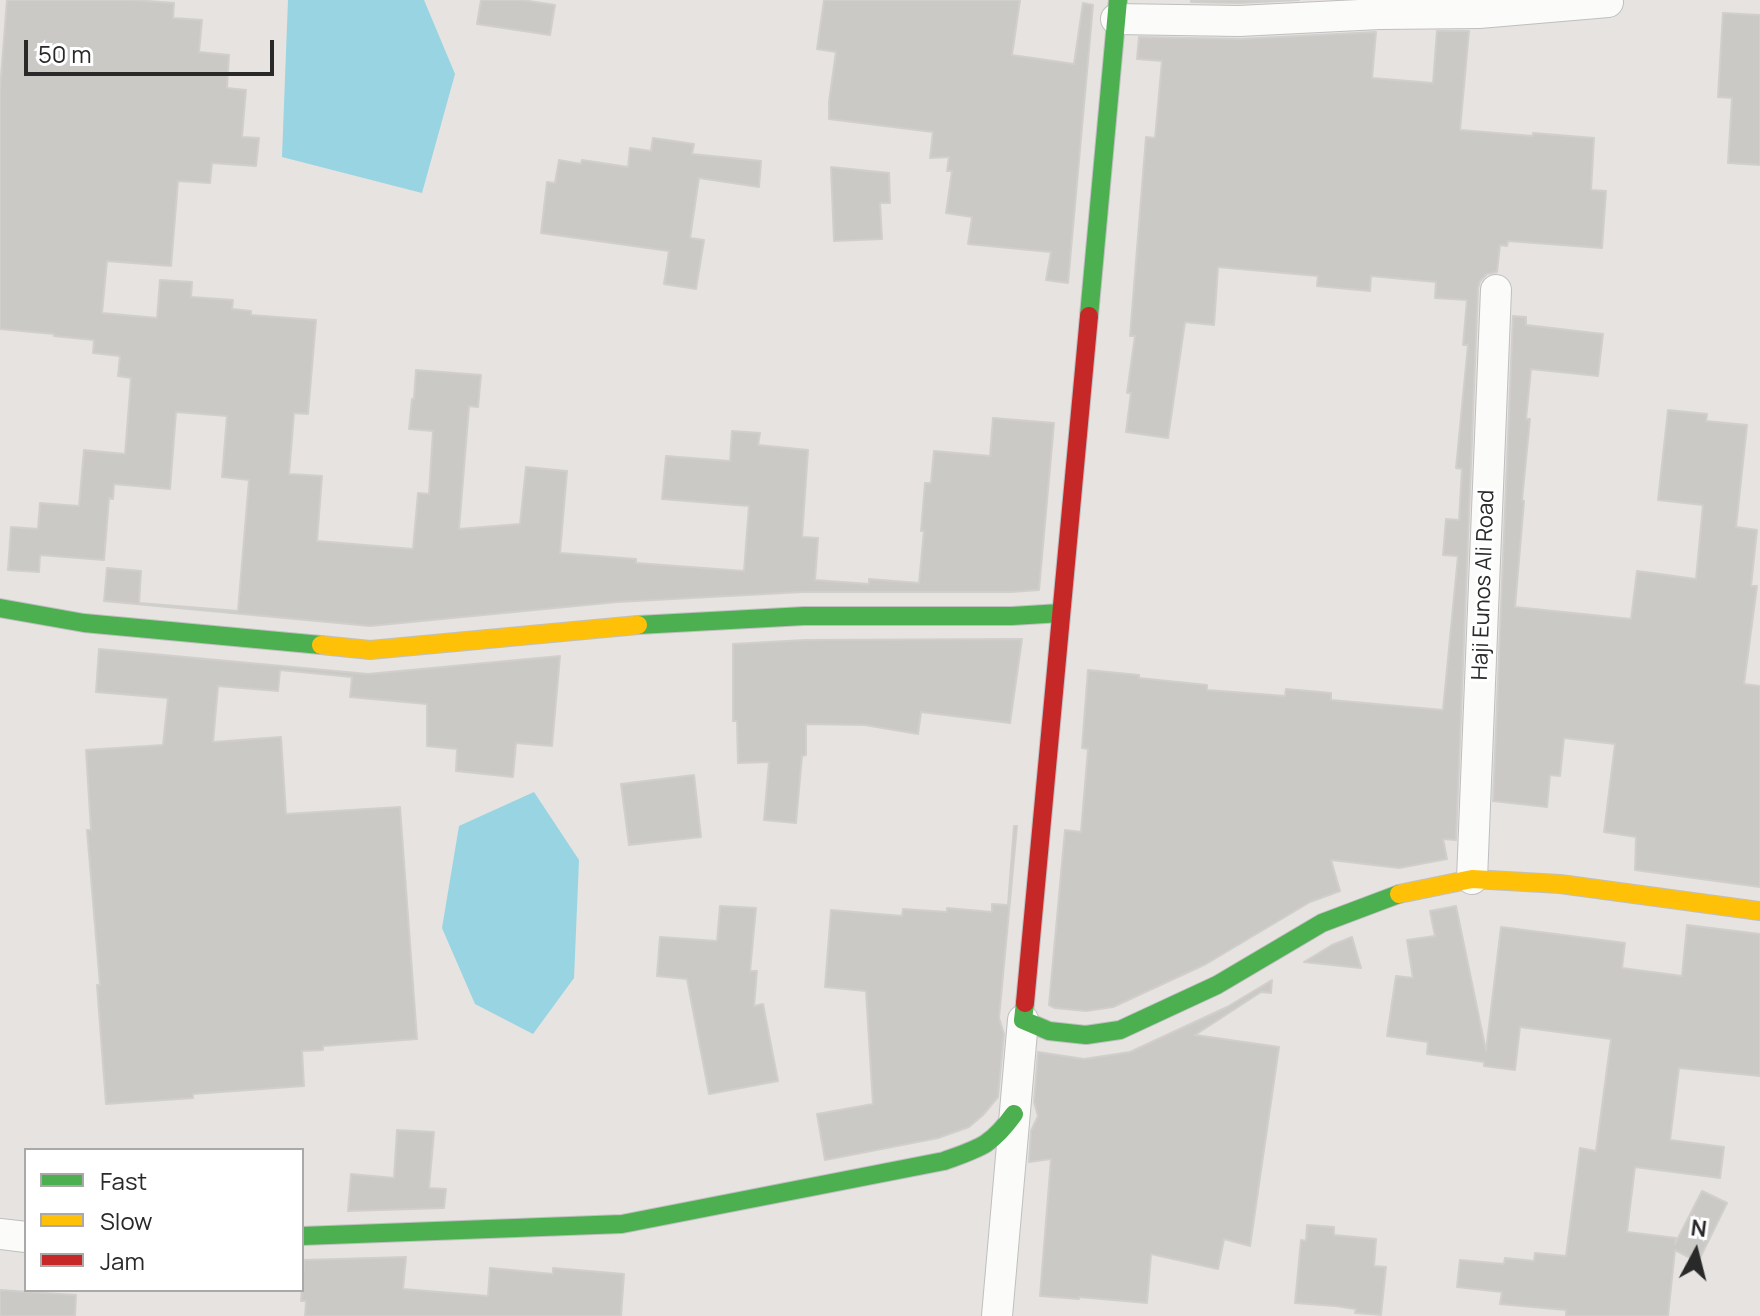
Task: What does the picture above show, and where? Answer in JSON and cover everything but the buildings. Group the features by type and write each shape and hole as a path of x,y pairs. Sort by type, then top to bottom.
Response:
{"street":[{"path":"997,1316 1117,10 1239,21 1479,13 1608,2"},
{"name":"Haji Eunos Ali Road","path":"1472,879 1496,290"},
{"path":"0,608 84,623 370,650 619,626 788,616 1012,616 1061,613"},
{"path":"1023,1020 1049,1031 1086,1035 1120,1030 1217,985 1322,923 1406,891 1472,879 1560,884 1760,911"},
{"path":"304,1236 622,1224 944,1161 981,1148 1001,1132 1014,1114"},
{"path":"0,1234 24,1237"}],"water":[{"path":"288,0 424,0 455,74 422,193 282,157"},
{"path":"534,792 579,860 574,978 533,1034 475,1004 442,928 459,826"}],"traffic: fast":[{"path":"1089,316 1118,0"},
{"path":"0,608 84,623 321,645"},
{"path":"638,625 804,616 1012,616 1061,613"},
{"path":"1025,1003 1023,1020 1049,1031 1086,1035 1120,1030 1217,985 1322,923 1399,894"},
{"path":"304,1236 622,1224 944,1161 984,1145 1014,1114"}],"traffic: slow":[{"path":"321,645 370,650 638,625"},
{"path":"1399,894 1472,879 1560,884 1760,911"}],"traffic: jam":[{"path":"1025,1003 1089,316"}]}
